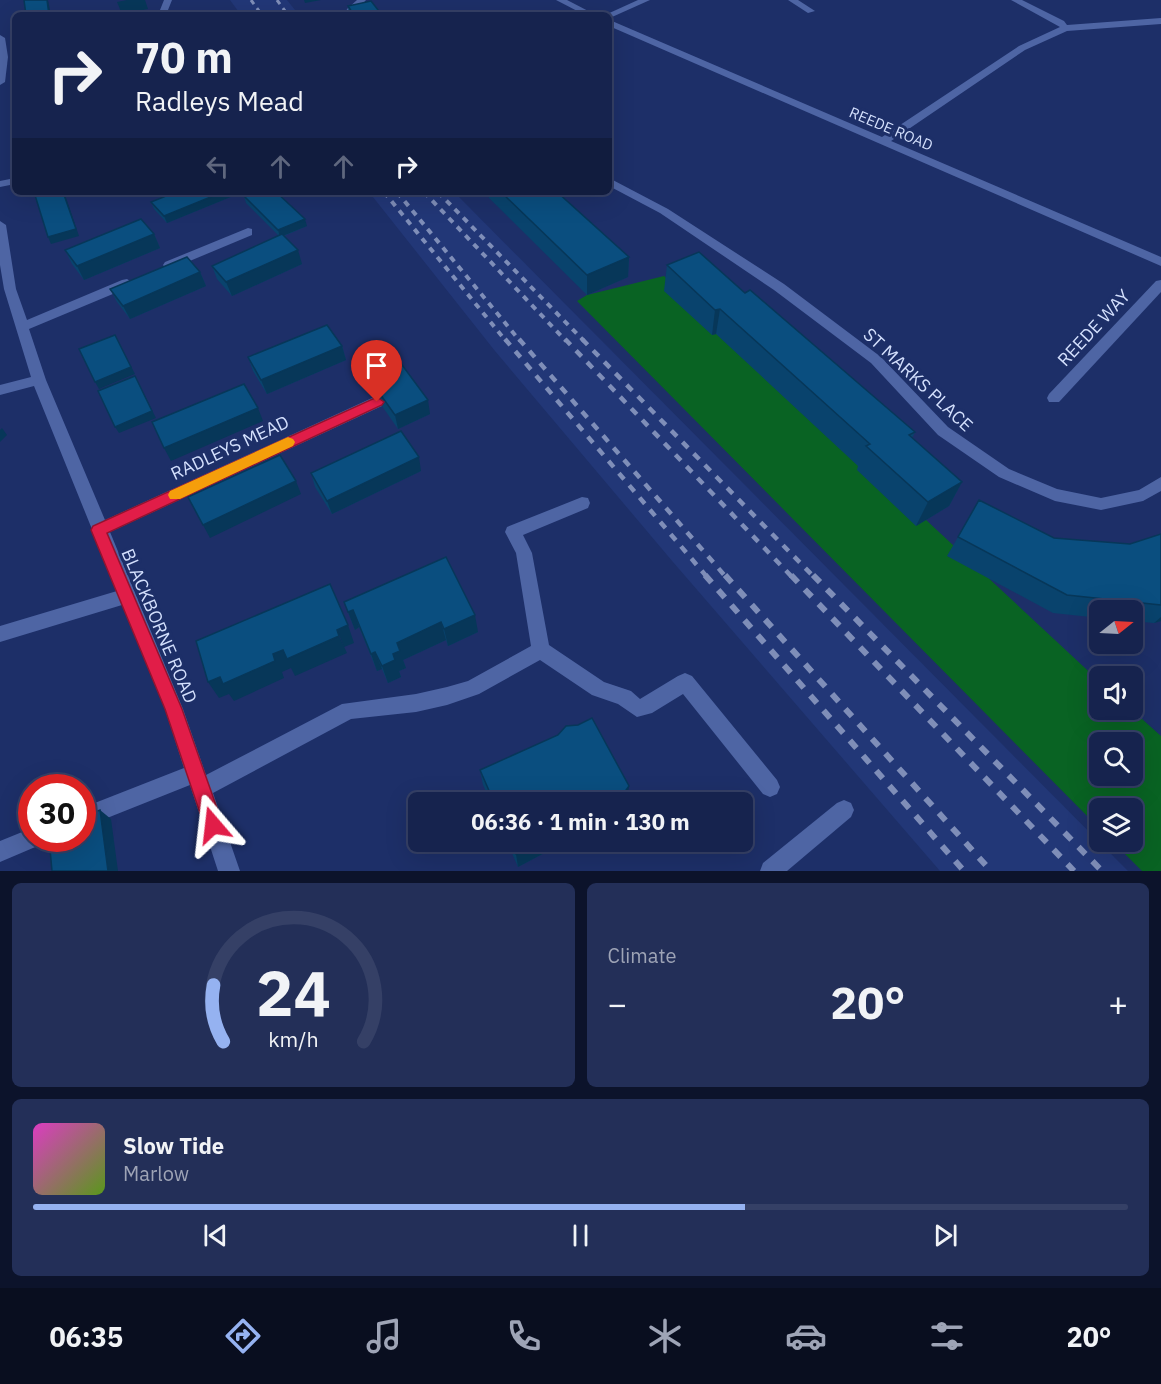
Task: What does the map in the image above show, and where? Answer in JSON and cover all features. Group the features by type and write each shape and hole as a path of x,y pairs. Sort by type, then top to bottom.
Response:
{"street":[{"path":"350,12 362,0"},
{"path":"560,0 586,12"},
{"path":"612,14 646,0"},
{"path":"792,0 811,10"},
{"path":"1015,0 1061,23 1065,28"},
{"path":"882,142 1022,48 1065,28 1161,21"},
{"name":"REEDE ROAD","path":"612,24 1161,262"},
{"path":"0,38 0,82"},
{"name":"ST MARKS PLACE","path":"612,183 664,211 779,287 876,360 943,431 1004,473 1055,495 1101,504 1143,495 1161,483"},
{"name":"BLACKBORNE ROAD","path":"0,225 10,289 39,380 174,709 229,871"},
{"path":"162,268 248,232"},
{"path":"22,327 141,277"},
{"name":"REEDE WAY","path":"1054,398 1161,284"},
{"path":"0,390 39,380"},
{"name":"RADLEYS MEAD","path":"99,530 377,402"},
{"path":"582,503 513,532 524,553 541,650 599,689 624,697 637,708 645,707 685,682 770,787"},
{"path":"0,634 126,596"},
{"path":"96,814 199,781 349,710 416,703 472,688 541,650"},
{"path":"771,871 844,810"},
{"path":"0,852 18,844"}],"shaded area":[{"path":"230,0 287,0 297,12 239,12"},
{"path":"371,195 457,195 1089,832 1089,852 1109,852 1128,871 940,871 673,562 495,351"}],"green space":[{"path":"664,276 1089,672 1089,720 1143,720 1161,736 1161,871 1142,871 1123,852 1143,852 1143,798 1089,798 1089,818 577,301 587,295"}],"building":[{"path":"24,0 47,0 49,12 26,12"},
{"path":"371,1 380,12 352,12 348,6"},
{"path":"35,195 64,195 76,229 48,237"},
{"path":"168,195 216,195 164,216 151,202"},
{"path":"279,195 305,219 278,230 244,196"},
{"path":"504,195 560,195 629,257 587,275"},
{"path":"141,219 154,234 77,266 65,250"},
{"path":"282,234 298,250 226,282 212,266"},
{"path":"699,252 745,293 750,290 915,432 909,435 962,482 928,502 866,446 870,444 720,309 715,310 667,265"},
{"path":"187,257 200,272 123,306 110,289"},
{"path":"327,325 342,346 261,380 248,357"},
{"path":"115,335 131,367 95,382 79,349"},
{"path":"388,346 428,400 395,415 356,360"},
{"path":"135,376 152,411 115,427 98,391"},
{"path":"244,384 258,408 164,448 152,422"},
{"path":"401,431 419,457 327,501 311,473"},
{"path":"280,455 296,481 203,525 188,497"},
{"path":"979,500 1054,538 1130,544 1161,534 1161,605 1143,603 1143,600 1114,600 1067,595 958,537"},
{"path":"446,557 475,615 444,629 441,622 397,643 400,651 393,654 395,660 382,666 375,652 371,654 353,610 348,612 344,602"},
{"path":"330,584 348,625 337,630 339,636 287,659 283,650 273,654 275,661 223,684 220,677 208,682 196,641"},
{"path":"592,718 629,786 625,792 490,792 480,770 558,735 566,726 578,725"},
{"path":"100,810 108,871 52,871 50,852 96,852 96,812"}],"railway":[{"path":"251,0 260,12"},
{"path":"277,0 286,12"},
{"path":"386,195 506,341"},
{"path":"399,195 520,341"},
{"path":"427,195 566,341"},
{"path":"441,195 584,341"},
{"path":"505,339 707,577"},
{"path":"519,339 726,577"},
{"path":"565,339 792,577"},
{"path":"582,339 814,577"},
{"path":"705,575 964,871"},
{"path":"725,575 991,871"},
{"path":"791,575 1074,871"},
{"path":"813,575 1102,871"}],"slow traffic":[{"path":"175,495 288,442"}],"route":[{"path":"213,825 174,709 99,530 377,402"}]}
